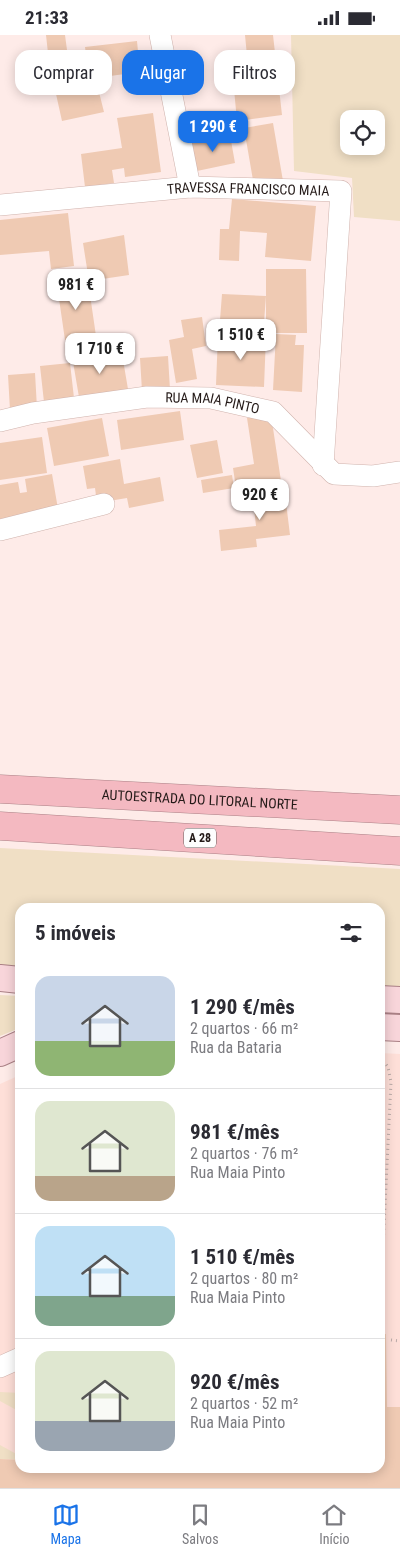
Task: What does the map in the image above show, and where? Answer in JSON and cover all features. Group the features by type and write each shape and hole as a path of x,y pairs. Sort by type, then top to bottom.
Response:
{"highway":[{"name":"AUTOESTRADA DO LITORAL NORTE","path":"0,789 400,811"},
{"name":"A 28","path":"0,826 400,851"}],"main road":[{"path":"0,979 15,979"},
{"path":"385,999 400,1000"},
{"path":"385,1027 400,1028"},
{"path":"0,1053 15,1046"}],"street":[{"path":"160,35 190,187"},
{"name":"TRAVESSA FRANCISCO MAIA","path":"0,205 190,187 341,191 323,465"},
{"name":"RUA MAIA PINTO","path":"0,421 33,413 147,397 211,397 273,412 323,465 334,474 373,476 400,472"},
{"path":"0,530 104,504"},
{"path":"0,1367 15,1360"}],"path":[{"path":"385,1063 388,1067 391,1082 385,1206"},
{"path":"390,1340 400,1341"}],"shaded area":[{"path":"291,35 400,35 400,221 354,217 352,178 294,171 292,95 295,95 295,50 291,50"},
{"path":"0,848 400,869 400,988 385,987 385,903 15,903 15,968 0,967"},
{"path":"0,995 15,996 15,1030 0,1036"},
{"path":"385,1053 400,1054 400,1488 0,1488 0,1084 15,1077 15,1473 385,1473"},
{"path":"0,1392 15,1393 15,1409 0,1401"},
{"path":"0,1445 15,1453 15,1460 0,1459"}],"building":[{"path":"46,35 65,35 67,50 48,50"},
{"path":"245,35 273,35 275,50 246,50"},
{"path":"137,41 138,50 122,50 122,74 112,76 112,50 85,50 85,47"},
{"path":"56,95 100,95 104,112 62,121"},
{"path":"235,95 280,95 282,115 237,121"},
{"path":"153,113 161,172 125,177 124,168 112,170 114,183 85,187 81,154 122,148 117,118"},
{"path":"273,123 283,181 254,186 244,128"},
{"path":"230,135 235,163 197,171 192,141"},
{"path":"232,199 316,206 311,261 265,257 267,233 240,231 239,261 219,260 220,229 229,229"},
{"path":"68,213 74,266 51,269 49,251 0,255 0,220"},
{"path":"124,235 129,275 89,281 83,243"},
{"path":"266,269 306,269 307,333 274,333 274,322 266,322"},
{"path":"88,281 96,336 65,340 57,285"},
{"path":"222,294 266,296 264,322 220,320"},
{"path":"202,317 206,346 192,349 197,379 176,383 169,340 184,337 181,320"},
{"path":"218,334 266,336 264,387 216,385"},
{"path":"276,334 296,335 295,345 304,345 302,392 273,390"},
{"path":"121,348 129,395 80,403 72,356"},
{"path":"168,356 170,390 142,391 140,358"},
{"path":"70,363 74,398 44,402 40,366"},
{"path":"35,373 37,408 10,410 8,375"},
{"path":"180,411 184,440 121,450 117,420"},
{"path":"271,415 281,481 236,488 233,468 254,464 247,418"},
{"path":"102,418 109,456 54,466 47,428"},
{"path":"42,437 47,473 0,480 0,443"},
{"path":"217,440 223,473 197,478 190,445"},
{"path":"120,459 124,484 160,477 164,501 129,508 127,498 97,503 95,488 87,489 83,466"},
{"path":"52,474 58,509 0,519 0,485 18,482 20,493 27,492 25,479"},
{"path":"232,475 234,488 203,493 201,480"},
{"path":"284,486 290,535 256,539 257,547 221,551 219,530 256,526 252,490"},
{"path":"386,1334 387,1407 400,1407 400,1488 0,1488 0,1459 15,1460 15,1473 385,1473"}]}
